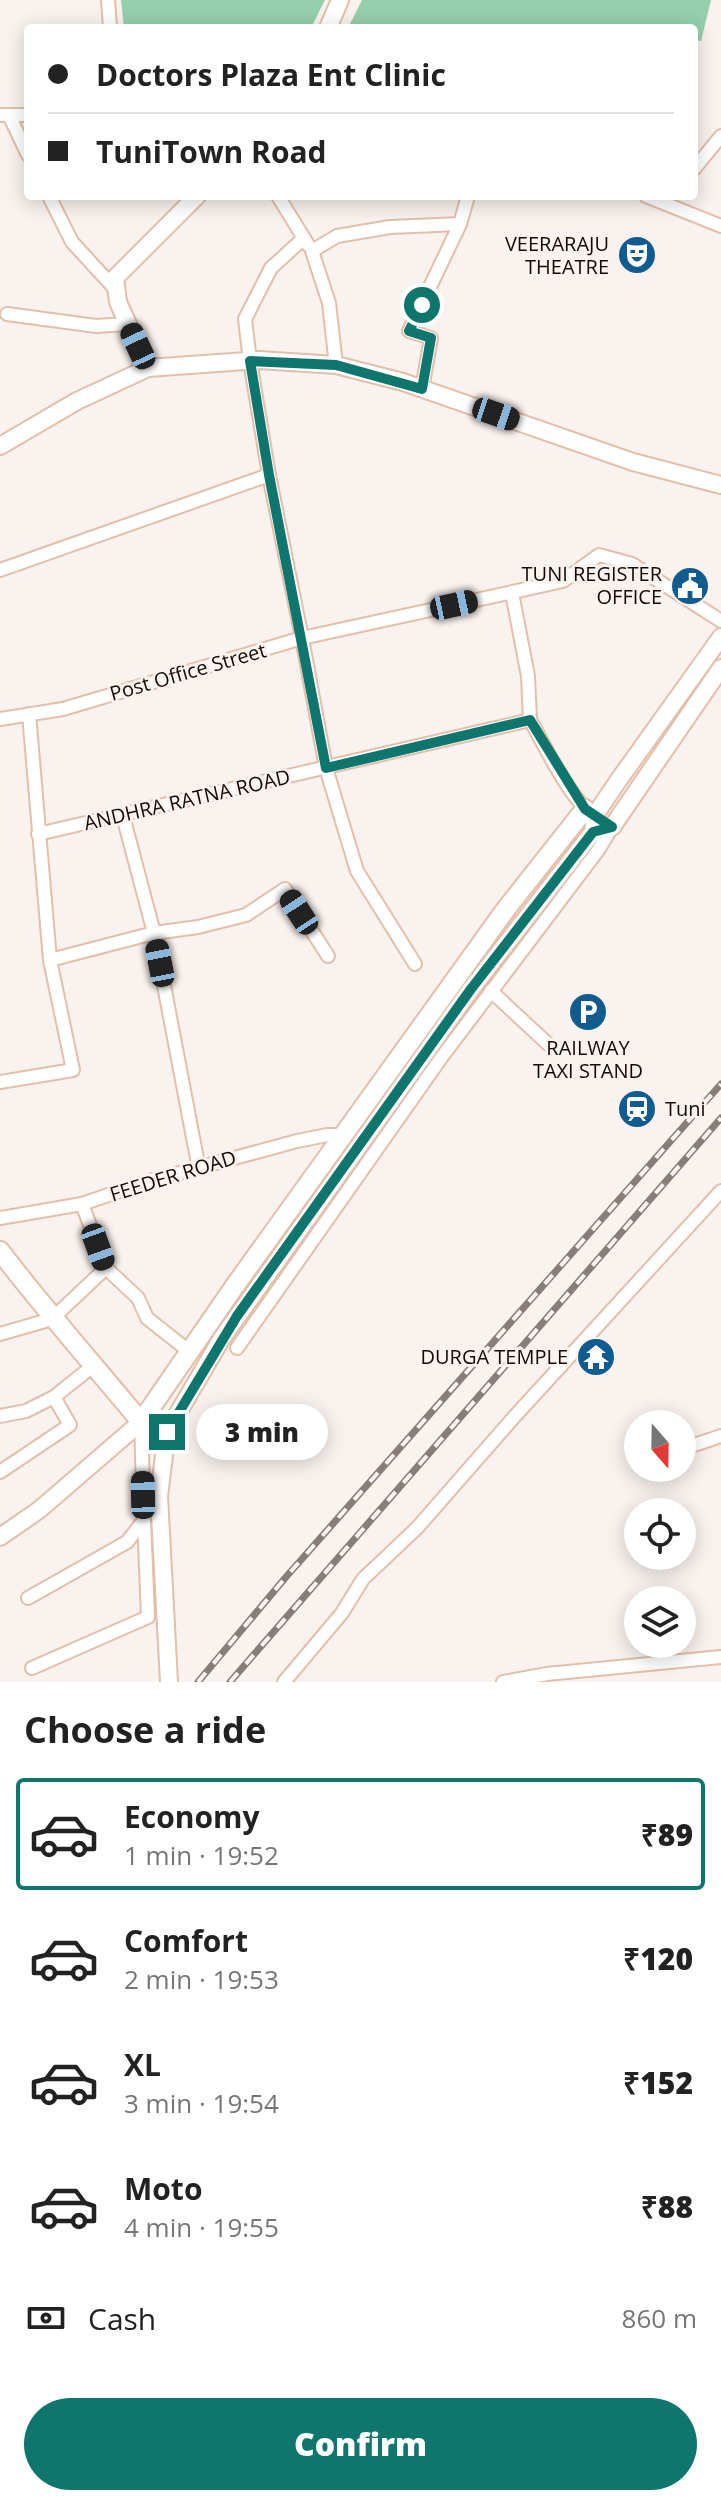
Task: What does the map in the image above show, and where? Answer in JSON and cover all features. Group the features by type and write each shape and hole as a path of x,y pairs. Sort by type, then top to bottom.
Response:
{"main road":[{"path":"0,1251 52,1319 141,1422 234,1287 506,909 589,825"}],"street":[{"path":"108,0 110,24"},
{"path":"330,24 340,0"},
{"path":"5,115 24,148"},
{"path":"698,164 721,136"},
{"path":"51,200 72,242 117,291"},
{"path":"148,368 118,302 115,278 193,200"},
{"path":"280,200 312,251 329,303 336,365"},
{"path":"422,389 431,338 409,331 460,224 467,200"},
{"path":"669,200 721,226"},
{"path":"312,251 337,236 390,227 460,224"},
{"path":"304,238 271,268 245,319 250,361 326,768 357,871 415,964"},
{"path":"7,314 96,326 128,324"},
{"path":"0,446 77,401 148,368 250,361 336,365 422,389 633,462 721,485"},
{"path":"0,570 269,475"},
{"name":"Post Office Street","path":"0,719 63,709 302,638 563,581 599,555 632,564 721,621"},
{"path":"512,593 528,676 530,720 589,825"},
{"path":"169,1682 159,1496 167,1432 222,1338 721,637"},
{"path":"237,1348 397,1120 599,849 721,668"},
{"path":"0,1082 73,1070 50,960 29,714"},
{"name":"ANDHRA RATNA ROAD","path":"38,834 530,720"},
{"path":"123,816 154,933 199,1169"},
{"path":"589,825 612,827"},
{"path":"50,960 154,933 198,927 246,915 285,889 328,956"},
{"path":"491,991 549,1045"},
{"name":"FEEDER ROAD","path":"0,1218 82,1204 146,1182 297,1141 345,1135"},
{"path":"284,1682 342,1613 363,1579 417,1528 721,1191"},
{"path":"82,1204 106,1268 138,1298 147,1318 190,1352"},
{"path":"0,1334 52,1319 106,1268"},
{"path":"0,1416 26,1411 54,1397 94,1365"},
{"path":"0,1472 70,1425 54,1397"},
{"path":"32,1668 148,1617 141,1422"},
{"path":"0,1537 39,1510 141,1422"},
{"path":"696,1444 721,1436"},
{"path":"28,1598 127,1542 144,1520"},
{"path":"503,1682 721,1657"}],"green space":[{"path":"121,0 325,0 313,24 124,24"},
{"path":"362,0 711,0 701,41 698,41 698,24 350,24"}],"railway":[{"path":"198,1682 286,1577 721,1084"},
{"path":"230,1682 721,1118"}],"place":[{"name":"VEERARAJU THEATRE","path":"637,255"},
{"name":"TUNI REGISTER OFFICE","path":"690,586"},
{"name":"RAILWAY TAXI STAND","path":"588,1012"},
{"name":"Tuni","path":"637,1109"},
{"name":"DURGA TEMPLE","path":"596,1357"}],"route":[{"path":"167,1432 222,1338 471,989 593,832 612,827 585,809 530,720 326,768 250,361 336,365 422,389 431,338 409,331 422,305"}]}
